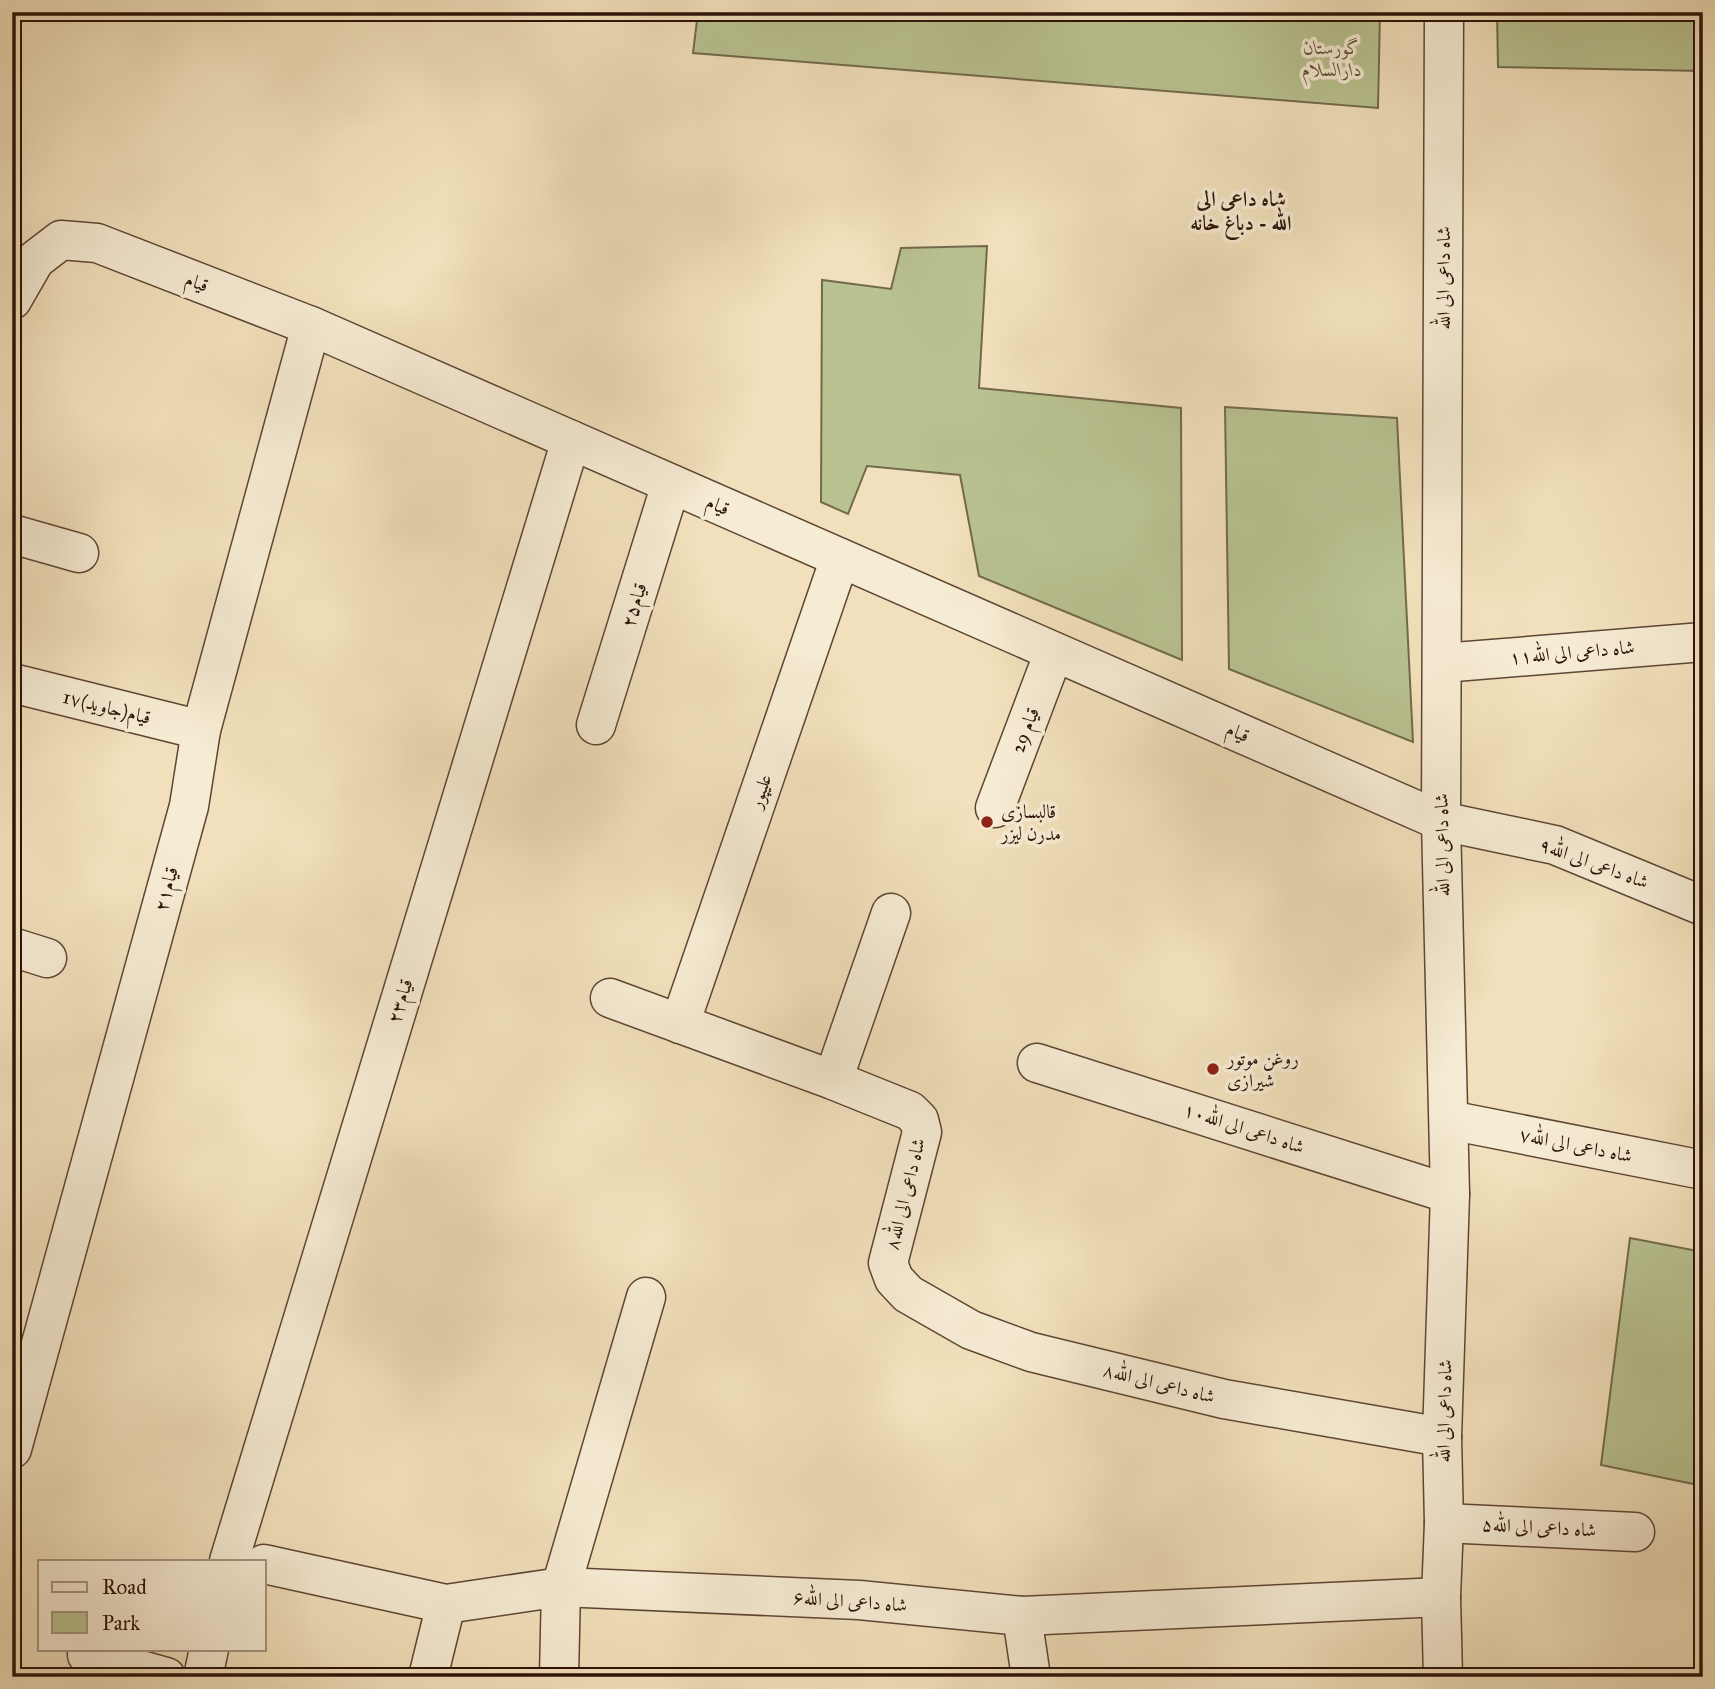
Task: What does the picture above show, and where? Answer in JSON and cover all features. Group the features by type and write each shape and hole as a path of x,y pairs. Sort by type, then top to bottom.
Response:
{"street":[{"name":"شاه داعی الی الله","path":"1443,1677 1442,1437 1450,1194 1441,821 1444,12"},
{"name":"قیام","path":"12,300 35,260 61,240 97,243 311,326 1441,821"},
{"name":"قیام۲۱","path":"12,1449 189,806 201,730 311,326"},
{"name":"قیام۲۳","path":"244,1560 571,440"},
{"name":"قیام۲۵","path":"596,725 671,484"},
{"path":"12,534 79,553"},
{"name":"علیپور","path":"680,1024 840,558"},
{"name":"شاه داعی الی الله۱۱","path":"1442,663 1703,642"},
{"name":"قیام 29","path":"995,808 1055,652"},
{"name":"قیام(جاوید)1۷","path":"12,683 201,730"},
{"name":"شاه داعی الی الله۹","path":"1441,821 1555,845 1703,906"},
{"path":"610,998 834,1080 891,913"},
{"name":"شاه داعی الی الله۱۰","path":"1037,1063 1450,1194"},
{"name":"۸شاه داعی الی الله","path":"834,1080 910,1111 919,1120 922,1132 887,1264 894,1279"},
{"name":"شاه داعی الی الله۷","path":"1449,1120 1703,1170"},
{"name":"شاه داعی الی الله۸","path":"894,1279 908,1294 971,1329 1031,1352 1224,1399 1442,1437"},
{"path":"559,1677 561,1587 646,1297"},
{"name":"شاه داعی الی الله۵","path":"1444,1523 1635,1532"},
{"name":"شاه داعی الی الله۶","path":"266,1566 446,1604 561,1587 859,1600 1022,1616 1441,1597"},
{"path":"428,1677 446,1604"},
{"path":"1022,1616 1031,1677"},
{"path":"203,1677 209,1650"},
{"path":"87,1655 166,1677"}],"green space":[{"name":"گورستان دارالسلام","path":"698,12 1380,12 1378,108 693,53"},
{"path":"1497,12 1698,12 1702,71 1498,67"},
{"path":"987,246 979,388 1181,408 1182,660 979,576 960,475 867,466 848,514 821,502 822,280 891,289 901,248"},
{"path":"1225,407 1397,418 1413,742 1229,669"},
{"path":"1630,1238 1703,1252 1703,1486 1601,1465"}],"place":[{"name":"قالبسازی مدرن لیزر","path":"987,822"},
{"name":"روغن موتور شیرازی","path":"1213,1069"}],"district":[{"name":"شاه داعی الی الله - دباغ خانه","path":"1241,211"}]}
